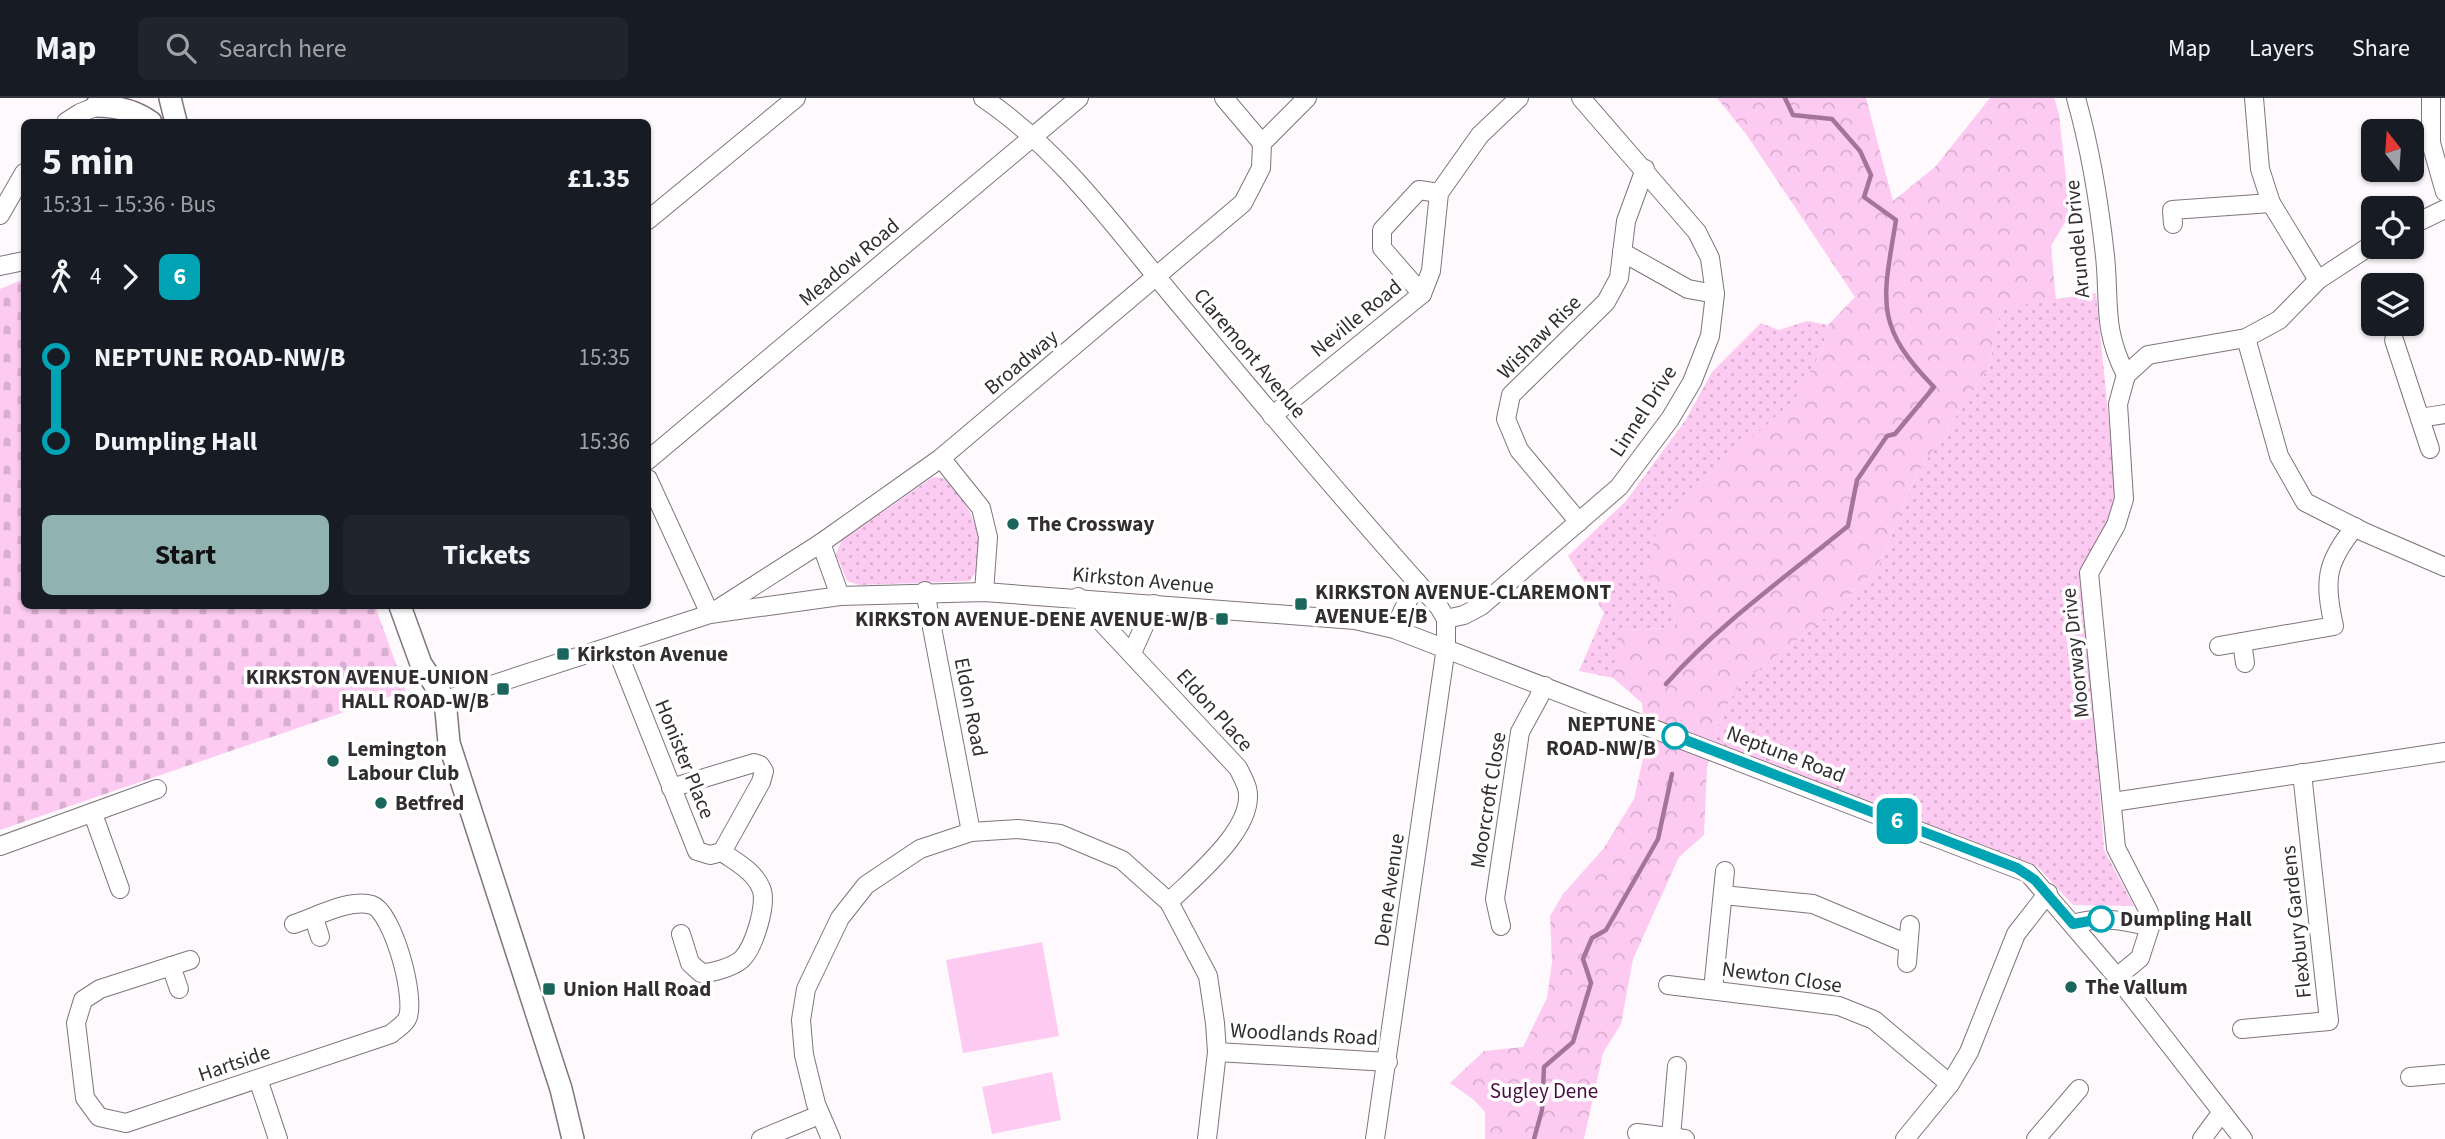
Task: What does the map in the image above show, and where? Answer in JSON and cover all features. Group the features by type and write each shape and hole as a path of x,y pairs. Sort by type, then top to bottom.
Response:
{"street":[{"path":"72,119 117,98"},
{"path":"170,98 175,119"},
{"path":"651,217 796,98"},
{"name":"Claremont Avenue","path":"983,98 1033,138 1079,185 1446,619"},
{"name":"Meadow Road","path":"651,457 1079,98"},
{"path":"1224,98 1262,143 1307,98"},
{"name":"Neville Road","path":"1272,416 1422,294 1431,271 1439,193 1480,135 1519,98"},
{"name":"Linnel Drive","path":"1446,619 1464,615 1481,606 1619,487 1687,391 1710,336 1715,294 1710,258 1697,232 1581,98"},
{"name":"Arundel Drive","path":"2076,98 2093,160 2105,260 2106,316 2117,358 2126,375"},
{"path":"2254,98 2260,169 2271,203 2318,280"},
{"path":"2431,98 2431,143 2445,192"},
{"path":"96,106 117,106 147,119"},
{"name":"Broadway","path":"710,614 821,544 941,458 1243,203 1261,168 1262,143"},
{"name":"Wishaw Rise","path":"1580,522 1519,450 1506,419 1511,394 1606,302 1619,278 1626,221 1645,170"},
{"path":"0,215 21,178"},
{"path":"1422,294 1382,248 1382,230 1419,190 1439,193"},
{"path":"2173,224 2172,210 2271,203"},
{"path":"2424,219 2445,209"},
{"path":"1622,252 1688,289 1715,294"},
{"path":"2126,375 2148,355 2246,338 2279,320 2318,280 2361,252"},
{"path":"0,266 21,262"},
{"path":"2246,338 2279,456 2305,502 2445,567"},
{"path":"2394,340 2430,449"},
{"name":"Moorway Drive","path":"2126,375 2118,404 2124,499 2116,525 2089,573 2116,848 2149,912 2150,927"},
{"path":"2420,418 2445,414"},
{"path":"941,458 981,508 988,537 985,592"},
{"path":"651,486 710,614"},
{"path":"2219,646 2334,626 2326,589 2328,573 2339,546 2355,527"},
{"path":"821,544 840,596"},
{"path":"1394,629 1417,582"},
{"name":"Kirkston Avenue","path":"445,700 710,614 840,596 925,591 1078,597 1355,620 1394,629 1468,656"},
{"name":"Eldon Road","path":"925,591 971,832"},
{"name":"Eldon Place","path":"1078,597 1238,768 1247,790 1246,811 1230,839 1169,902"},
{"path":"1132,653 1154,604"},
{"path":"401,609 421,664 445,700 449,743 561,1089 567,1138"},
{"name":"Dene Avenue","path":"1375,1139 1446,647 1446,619"},
{"path":"2242,642 2245,663"},
{"name":"Honister Place","path":"615,645 697,851 710,855 722,852"},
{"name":"Neptune Road","path":"1468,656 2028,873 2048,893 2117,977 2243,1139"},
{"name":"Moorcroft Close","path":"1501,926 1495,899 1520,732 1545,686"},
{"path":"2113,802 2445,752"},
{"path":"671,788 754,763 760,765 764,771 761,782 722,852 751,873 762,890 764,909 746,953 740,961 701,972 690,963 681,934"},
{"name":"Flexbury Gardens","path":"2242,1030 2329,1021 2302,774"},
{"path":"0,846 157,789"},
{"path":"93,814 120,889"},
{"path":"831,1139 819,1115 804,1055 801,1020 806,989 821,952 841,918 866,885 920,849 971,832 1018,829 1059,834 1122,860 1169,902 1208,975 1217,1052 1207,1139"},
{"path":"1713,990 1725,871"},
{"path":"1905,1139 1950,1084 1969,1052 2016,934 2048,893"},
{"path":"1723,895 1813,904 1908,944"},
{"name":"Hartside","path":"190,960 100,989 83,1000 76,1023 85,1098 99,1117 126,1123 391,1034 407,1020 412,996 386,915 375,906 359,902 294,924"},
{"path":"314,918 320,937"},
{"path":"2073,924 2093,918 2123,920 2150,927 2140,958 2117,977"},
{"path":"1907,963 1910,925"},
{"path":"171,966 179,989"},
{"name":"Newton Close","path":"1668,985 1839,1006 1874,1020 1950,1084"},
{"name":"Woodlands Road","path":"1217,1052 1388,1062"},
{"path":"1637,1133 1678,1138 1677,1066"},
{"path":"2410,1077 2445,1074"},
{"path":"258,1079 278,1139"},
{"path":"2036,1139 2079,1089"},
{"path":"2202,1139 2222,1112"},
{"path":"761,1139 819,1115"}],"green space":[{"name":"Sugley Dene","path":"1717,98 1866,98 1893,201 1935,167 1990,98 2054,98 2059,114 2070,214 2051,246 2056,300 2001,308 1989,367 1915,477 1878,567 1829,615 1740,684 1723,711 1707,768 1704,835 1679,857 1633,959 1621,1024 1603,1053 1584,1139 1485,1139 1485,1112 1474,1100 1450,1083 1484,1051 1523,1047 1547,998 1552,962 1550,916 1563,894 1604,848 1634,799 1646,745 1642,703 1613,678 1618,630 1675,628 1673,594 1646,575 1658,523 1795,399 1822,350 1828,325 1855,297 1746,134"},
{"path":"21,280 21,609 376,609 406,691 0,830 0,289"},
{"path":"2096,293 2117,502 2084,571 2104,850 2134,906 2073,905 2037,866 1714,743 1723,711 1740,684 1829,615 1878,567 1915,477 1989,367 2001,308"},
{"path":"1807,321 1828,325 1822,350 1796,399 1658,523 1673,593 1675,628 1619,630 1613,678 1579,671 1604,613 1568,556 1626,501 1685,421 1712,372 1761,323 1779,330"},
{"path":"933,477 949,479 967,507 976,528 980,561 970,581 859,585 847,581 836,554 842,540"},
{"path":"1042,942 1059,1036 963,1053 946,960"},
{"path":"1052,1072 1061,1120 992,1134 982,1087"}],"waterway":[{"path":"1666,684 1731,621 1848,526 1857,480 1887,436 1895,434 1934,387 1900,346 1887,310 1888,271 1896,220 1864,197 1871,175 1860,151 1832,119 1793,115 1785,98"},
{"path":"1534,1139 1542,1110 1544,1067 1573,1042 1591,983 1583,959 1592,938 1606,930 1658,839 1672,774"}],"bus line":[{"name":"6","path":"1675,736 2028,873 2073,924 2093,918 2101,919"}],"place":[{"name":"The Crossway","path":"1013,524"},
{"name":"KIRKSTON AVENUE-CLAREMONT AVENUE-E/B","path":"1301,604"},
{"name":"KIRKSTON AVENUE-DENE AVENUE-W/B","path":"1222,619"},
{"name":"Kirkston Avenue","path":"563,654"},
{"name":"KIRKSTON AVENUE-UNION HALL ROAD-W/B","path":"503,689"},
{"name":"NEPTUNE ROAD-NW/B","path":"1675,736"},
{"name":"Lemington Labour Club","path":"333,761"},
{"name":"Betfred","path":"381,803"},
{"name":"Dumpling Hall","path":"2101,919"},
{"name":"The Vallum","path":"2071,987"},
{"name":"Union Hall Road","path":"549,989"}]}
